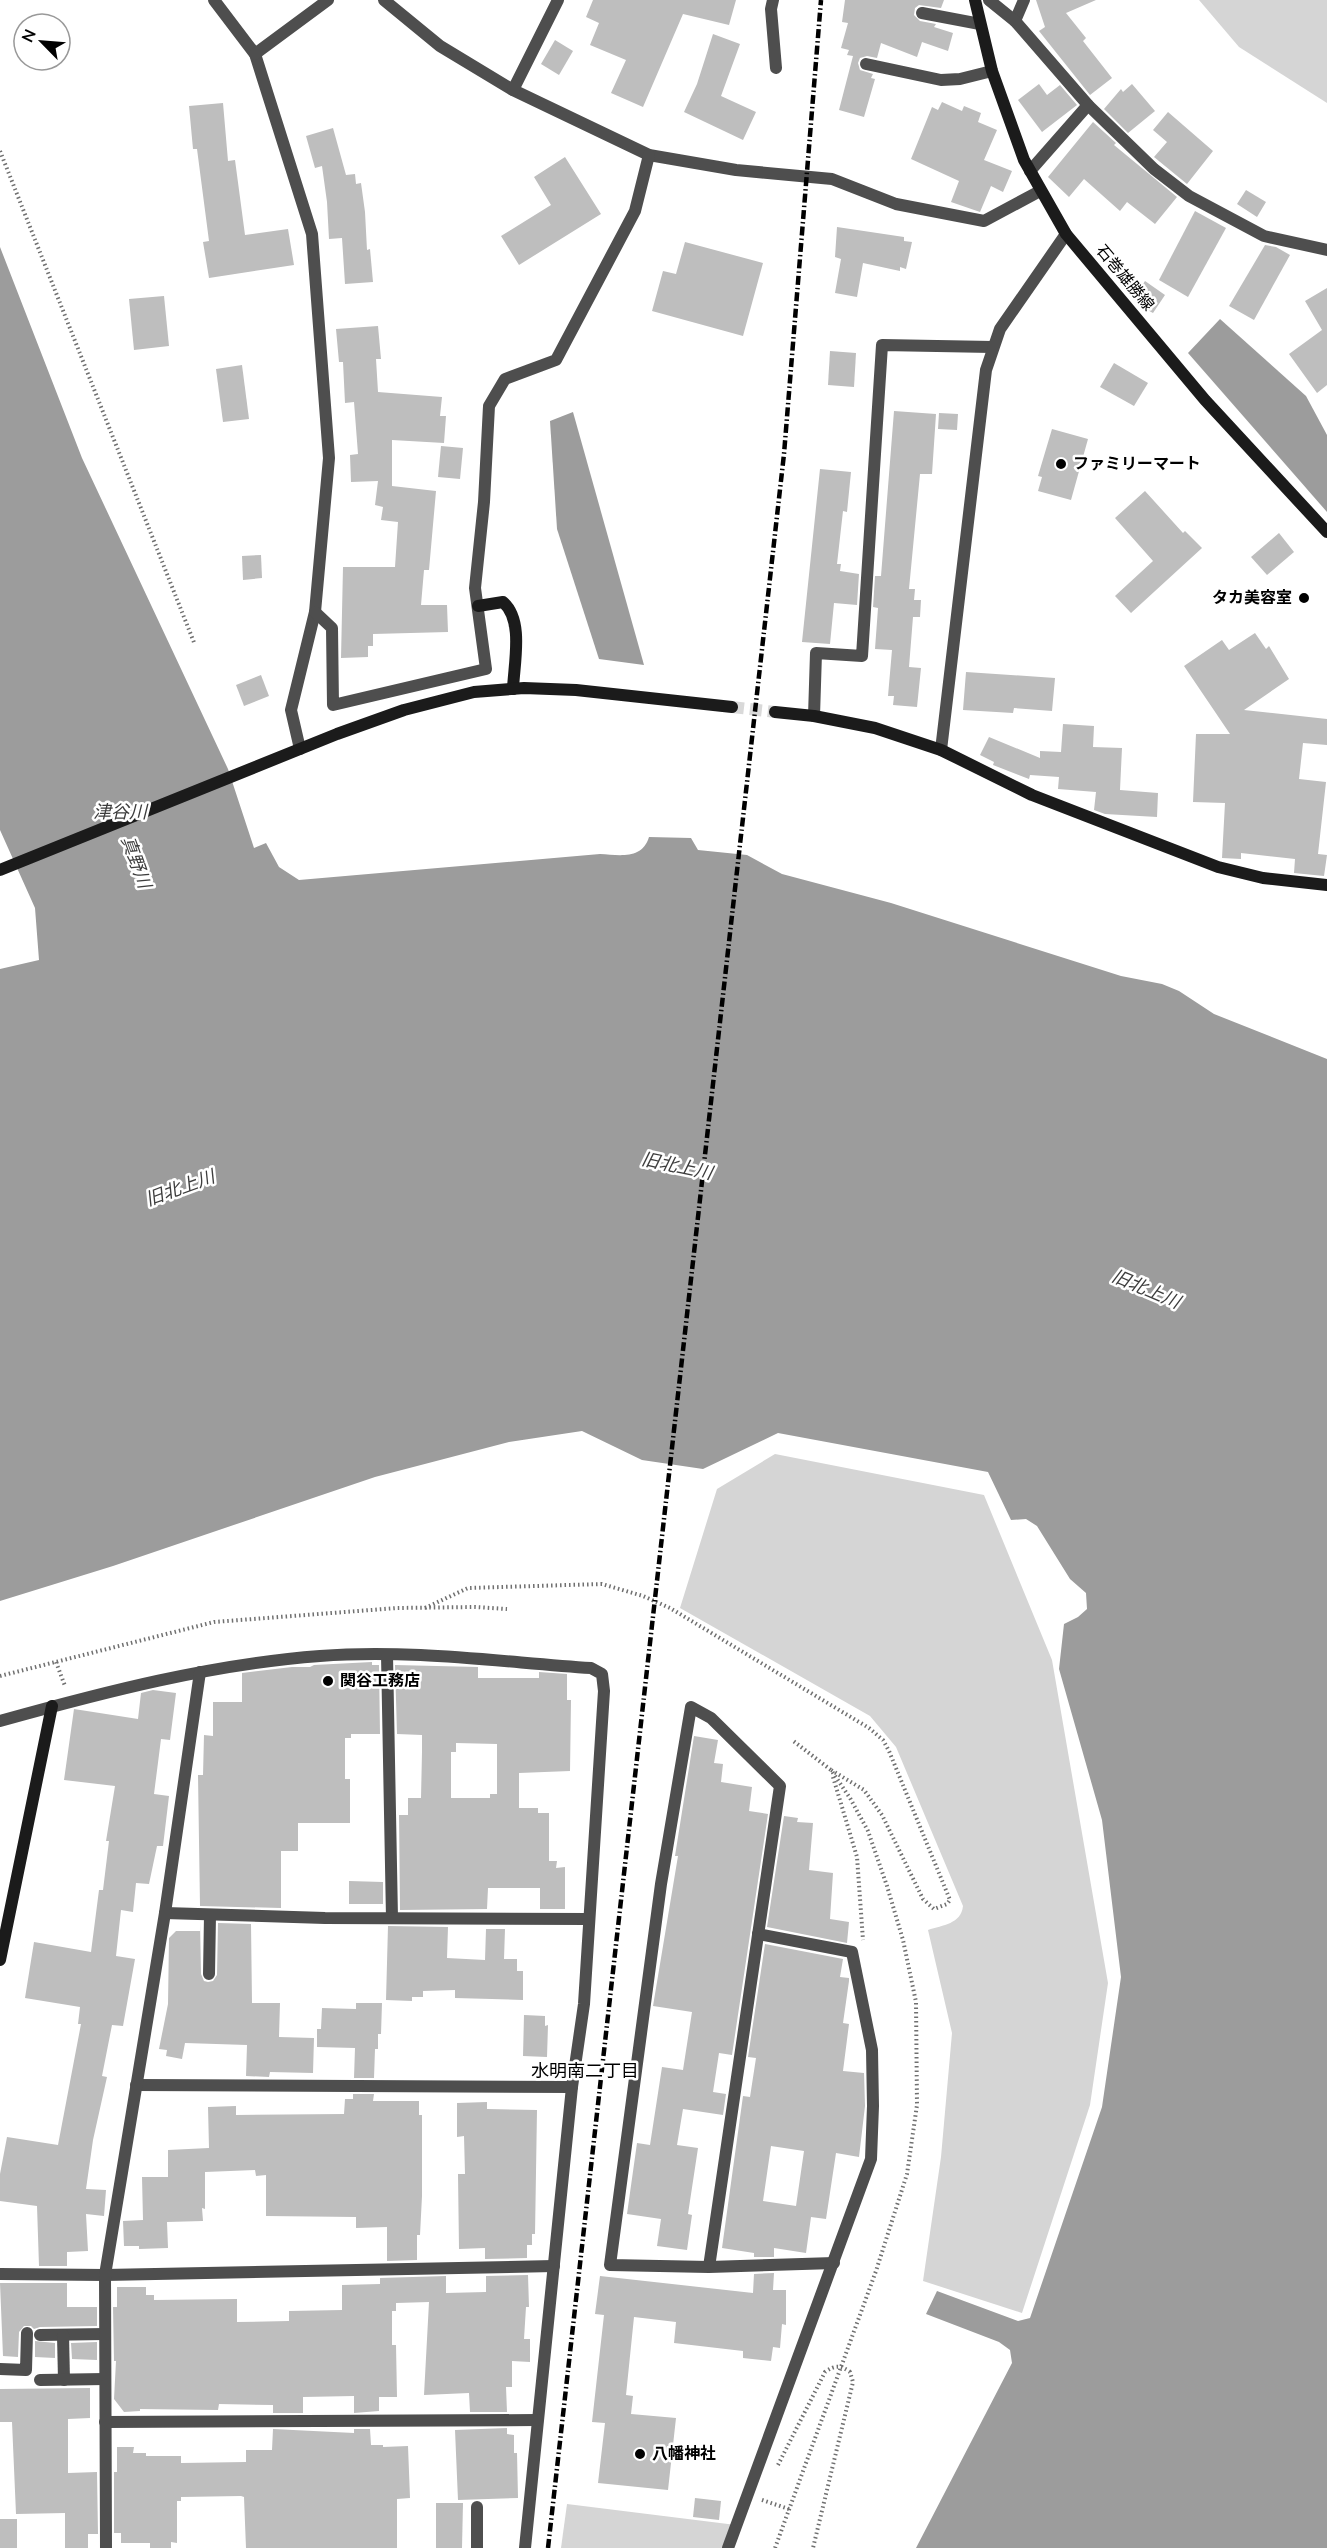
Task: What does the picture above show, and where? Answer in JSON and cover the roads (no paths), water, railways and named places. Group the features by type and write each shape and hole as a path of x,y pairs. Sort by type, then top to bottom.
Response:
{"street":[{"path":"214,0 255,54 312,234 329,458 315,612 291,710 300,749"},
{"path":"255,54 328,0"},
{"path":"384,0 440,46 513,90 649,155 736,170 832,179 897,204 984,221 1040,190"},
{"path":"513,90 558,0"},
{"path":"773,0 771,9 776,68"},
{"name":"石巻雄勝線","path":"975,0 992,71 1030,171 1066,234 1205,400 1327,532"},
{"path":"989,0 1015,21 1088,105 1154,169 1189,196 1264,236 1327,250"},
{"path":"1015,21 1024,0"},
{"path":"922,13 980,24"},
{"path":"866,64 941,80 960,79 992,71"},
{"path":"1030,171 1088,105"},
{"path":"315,612 332,628 333,705 486,669 475,588 484,502 489,406 505,379 555,360 636,210 649,155"},
{"path":"941,750 986,370 1000,329 1066,234"},
{"path":"814,716 816,653 862,657 882,345 993,347"},
{"path":"478,606 503,602 509,608 515,626 513,689"},
{"path":"3,869 300,749 404,710 474,692 513,689 576,690 732,707"},
{"path":"775,712 814,716 875,728 941,750 1032,795 1207,863 1263,878 1327,885"},
{"path":"387,1654 392,1918"},
{"path":"0,1721 52,1706 200,1672 320,1656 387,1654 591,1668 602,1674 604,1691 584,2004 572,2087 525,2548"},
{"path":"106,2548 105,2275 165,1913 200,1672"},
{"path":"0,1953 52,1706"},
{"path":"709,2267 780,1786 711,1719 691,1707 661,1884 610,2265 709,2267 834,2263"},
{"path":"165,1913 588,1919"},
{"path":"209,1974 210,1915"},
{"path":"728,2548 871,2159 872,2050 852,1952 758,1934"},
{"path":"136,2085 572,2087"},
{"path":"0,2274 105,2275 554,2266"},
{"path":"0,2369 26,2370 27,2333"},
{"path":"40,2335 105,2334"},
{"path":"63,2335 64,2380"},
{"path":"40,2380 105,2379"},
{"path":"105,2422 537,2420"},
{"path":"477,2507 477,2548"}],"water":[{"path":"0,247 82,458 228,769 254,848 266,843 279,867 299,880 600,854 629,855 641,850 649,837 691,838 698,850 747,855 782,874 891,903 1121,976 1162,984 1179,991 1214,1014 1327,1059 1327,2548 916,2548 1012,2363 1010,2350 999,2342 926,2314 937,2291 1018,2321 1030,2318 1102,2107 1121,1977 1102,1820 1059,1669 1064,1624 1087,1609 1086,1593 1070,1579 1037,1526 1026,1519 1011,1520 988,1472 778,1433 703,1469 642,1460 582,1431 509,1442 375,1477 113,1566 0,1601 0,969 39,960 35,908 0,830"},
{"path":"1220,319 1306,396 1327,435 1327,512 1188,353"},
{"path":"573,412 644,665 599,659 557,529 550,421"}],"tunnel":[{"path":"732,707 775,712"}],"railway":[{"path":"548,2548 784,454 821,0"}],"place":[{"name":"ファミリーマート","path":"1061,464"},
{"name":"タカ美容室","path":"1304,598"},
{"name":"関谷工務店","path":"328,1681"},
{"name":"八幡神社","path":"640,2454"}],"district":[{"name":"水明南二丁目","path":"585,2071"}],"water label":[{"name":"津谷川","path":"120,812"},
{"name":"真野川","path":"136,862"},
{"name":"旧北上川","path":"677,1166"},
{"name":"旧北上川","path":"180,1188"},
{"name":"旧北上川","path":"1146,1289"}]}
